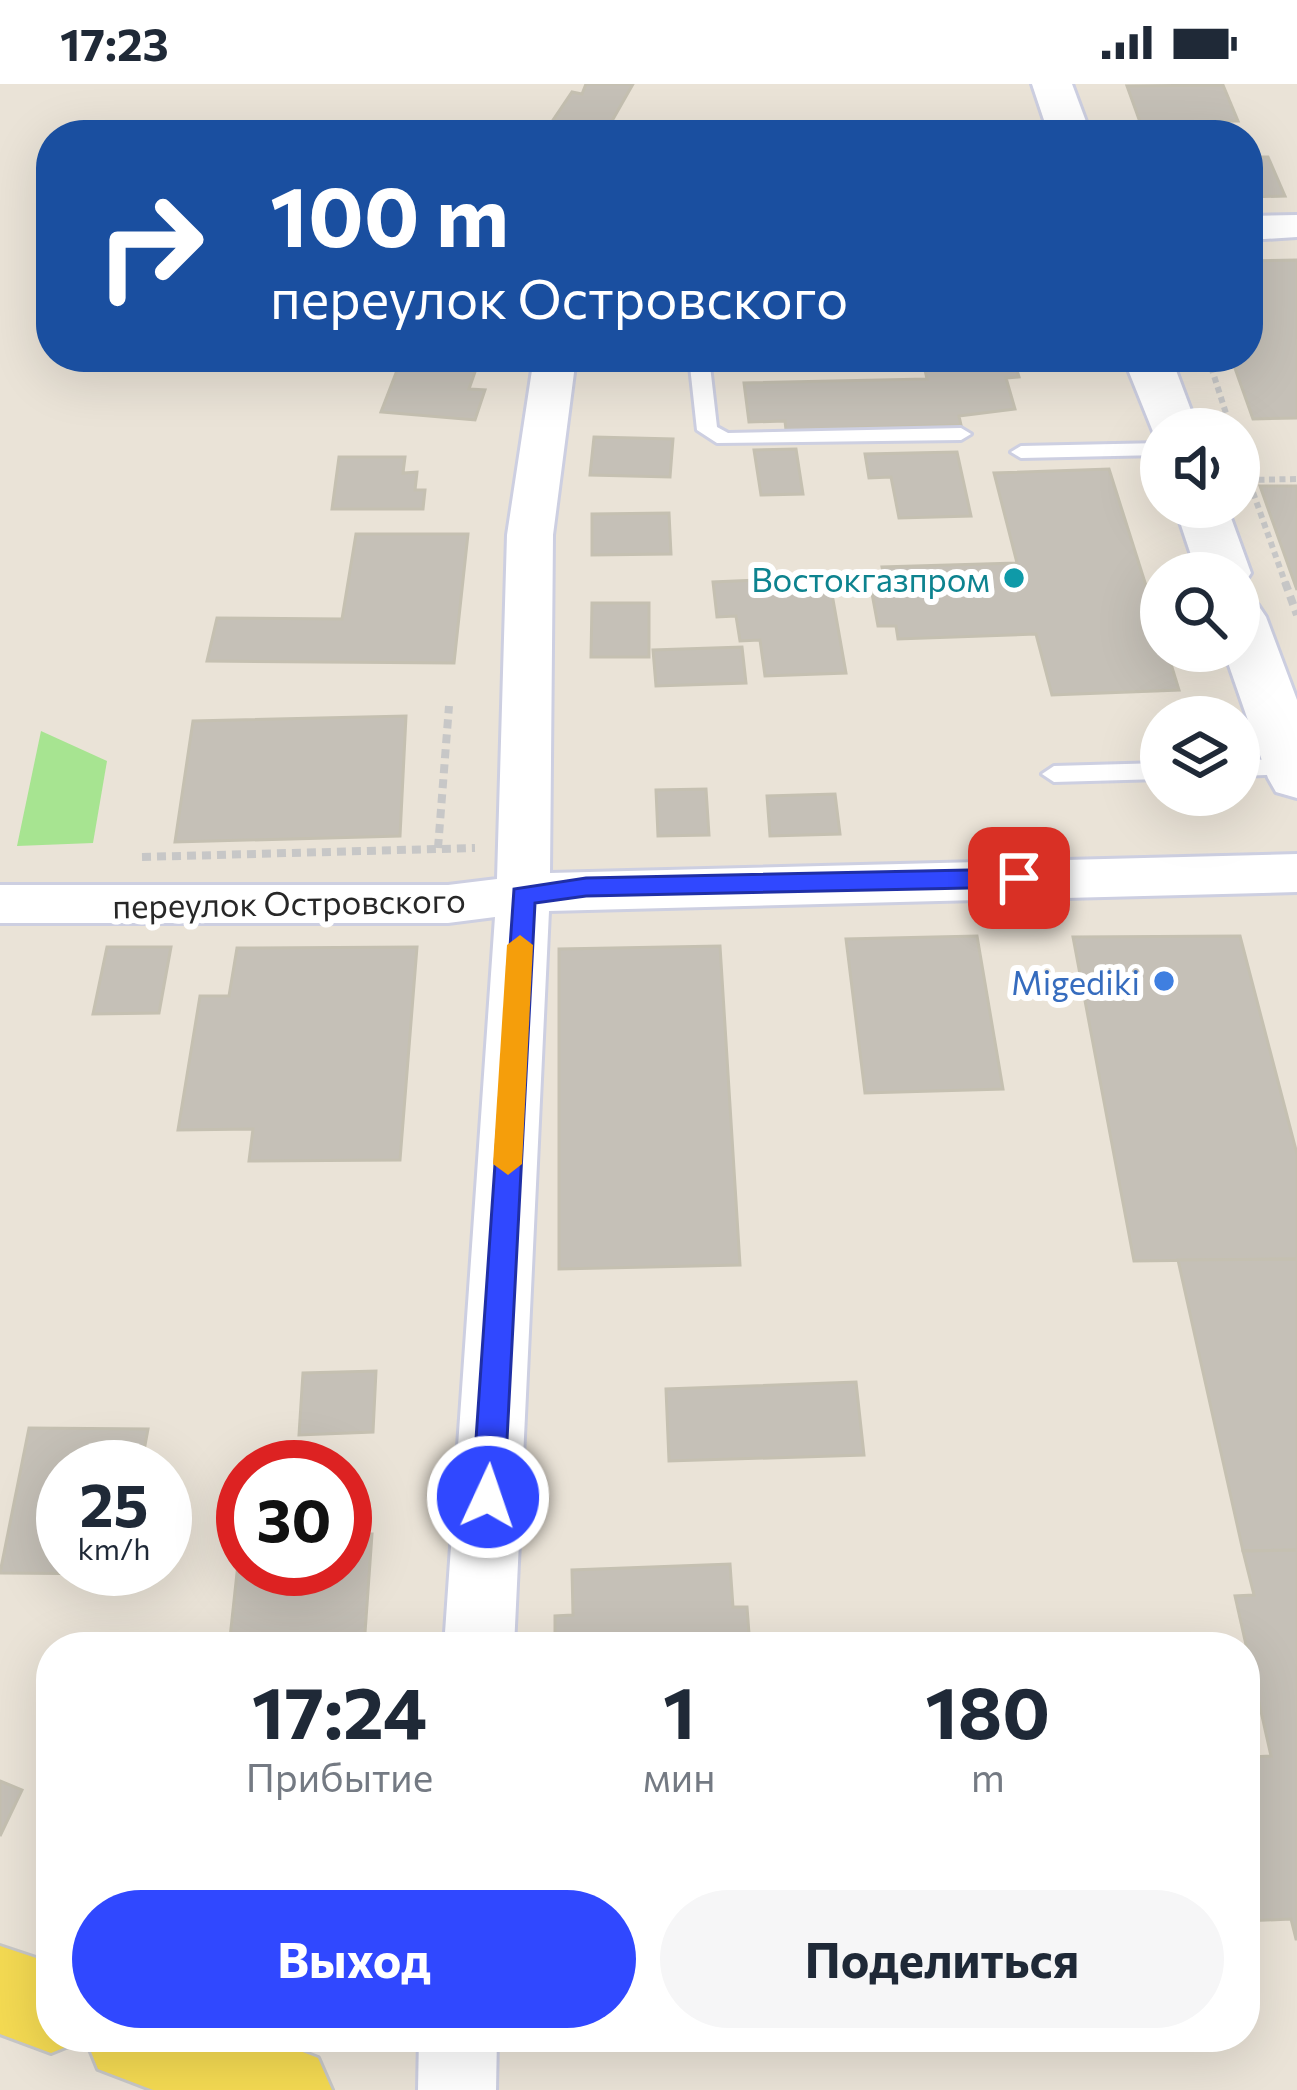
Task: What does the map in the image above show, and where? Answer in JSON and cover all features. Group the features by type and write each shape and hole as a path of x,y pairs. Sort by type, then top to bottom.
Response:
{"main road":[{"path":"0,1990 36,2003"},
{"path":"174,2052 286,2090"}],"street":[{"path":"1052,84 1065,120"},
{"path":"1263,227 1297,226"},
{"path":"480,1632 524,871 530,535 553,372"},
{"path":"1152,372 1165,408"},
{"path":"1252,672 1276,771"},
{"name":"переулок Островского","path":"0,904 448,904 524,871 586,887 1297,872"},
{"path":"457,2090 458,2052"}],"lane":[{"path":"701,372 707,430 734,442 961,434"},
{"path":"1021,452 1140,449"},
{"path":"1054,774 1140,772"}],"path":[{"path":"1213,372 1224,408"},
{"path":"1260,480 1297,479"},
{"path":"1260,513 1297,615"},
{"path":"438,848 448,706"},
{"path":"121,857 438,848 524,871"}],"green space":[{"path":"41,731 107,761 93,843 17,846"}],"building":[{"path":"586,84 633,84 613,120 553,120 572,92 582,94"},
{"path":"1223,85 1238,120 1139,120 1127,86"},
{"path":"1263,157 1268,157 1285,196 1263,197"},
{"path":"1297,260 1297,418 1260,419 1260,408 1249,408 1236,372 1263,372 1263,261"},
{"path":"396,372 475,372 469,389 485,390 475,420 381,412"},
{"path":"925,372 1018,372 1019,377 1006,378 1015,409 959,416 961,425 786,430 785,421 749,422 744,383 927,379"},
{"path":"594,437 673,439 670,477 590,475"},
{"path":"796,449 803,494 761,495 754,450"},
{"path":"957,452 971,516 899,518 891,477 869,478 865,454"},
{"path":"339,457 405,457 403,473 417,472 415,490 425,490 423,509 332,509"},
{"name":"Востокгазпром","path":"1109,469 1140,567 1140,672 1173,672 1179,690 1052,695 1036,634 898,639 896,626 878,626 871,588 886,588 882,567 1017,563 994,473"},
{"path":"1260,486 1297,486 1297,590"},
{"path":"669,513 671,554 592,555 592,514"},
{"path":"356,534 468,534 454,663 207,661 217,618 342,619"},
{"path":"829,577 846,673 765,676 760,640 740,641 736,616 717,617 713,582"},
{"path":"592,603 649,603 649,657 591,657"},
{"path":"742,647 746,683 656,686 653,650"},
{"path":"406,716 400,836 175,842 193,721"},
{"path":"706,789 709,835 658,836 656,790"},
{"path":"835,794 840,834 770,836 767,796"},
{"path":"977,936 1003,1089 865,1093 846,939"},
{"path":"1240,936 1297,1154 1297,1259 1134,1261 1073,937"},
{"path":"720,946 740,1265 559,1269 559,949"},
{"path":"107,947 171,947 159,1013 93,1014"},
{"path":"417,947 400,1160 249,1161 253,1129 178,1130 200,996 229,996 237,948"},
{"path":"1297,1259 1297,1550 1243,1551 1178,1260"},
{"path":"376,1371 373,1432 299,1435 303,1373"},
{"path":"856,1382 864,1455 669,1461 666,1389"},
{"path":"29,1428 148,1429 146,1440 36,1440 36,1573 0,1573"},
{"path":"1297,1550 1297,1939 1291,1919 1260,1920 1260,1757 1271,1756 1260,1707 1260,1632 1243,1632 1235,1596 1254,1595 1243,1551"},
{"path":"730,1564 733,1607 747,1607 749,1632 555,1632 555,1616 573,1615 572,1570"},
{"path":"235,1596 368,1596 365,1632 231,1632"},
{"path":"0,1781 22,1790 0,1836"}],"slow traffic":[{"path":"508,1164 520,945"}],"place":[{"name":"Востокгазпром","path":"1014,578"},
{"name":"Migediki","path":"1164,981"}],"route":[{"path":"488,1497 523,895 586,887 1019,878"}]}
